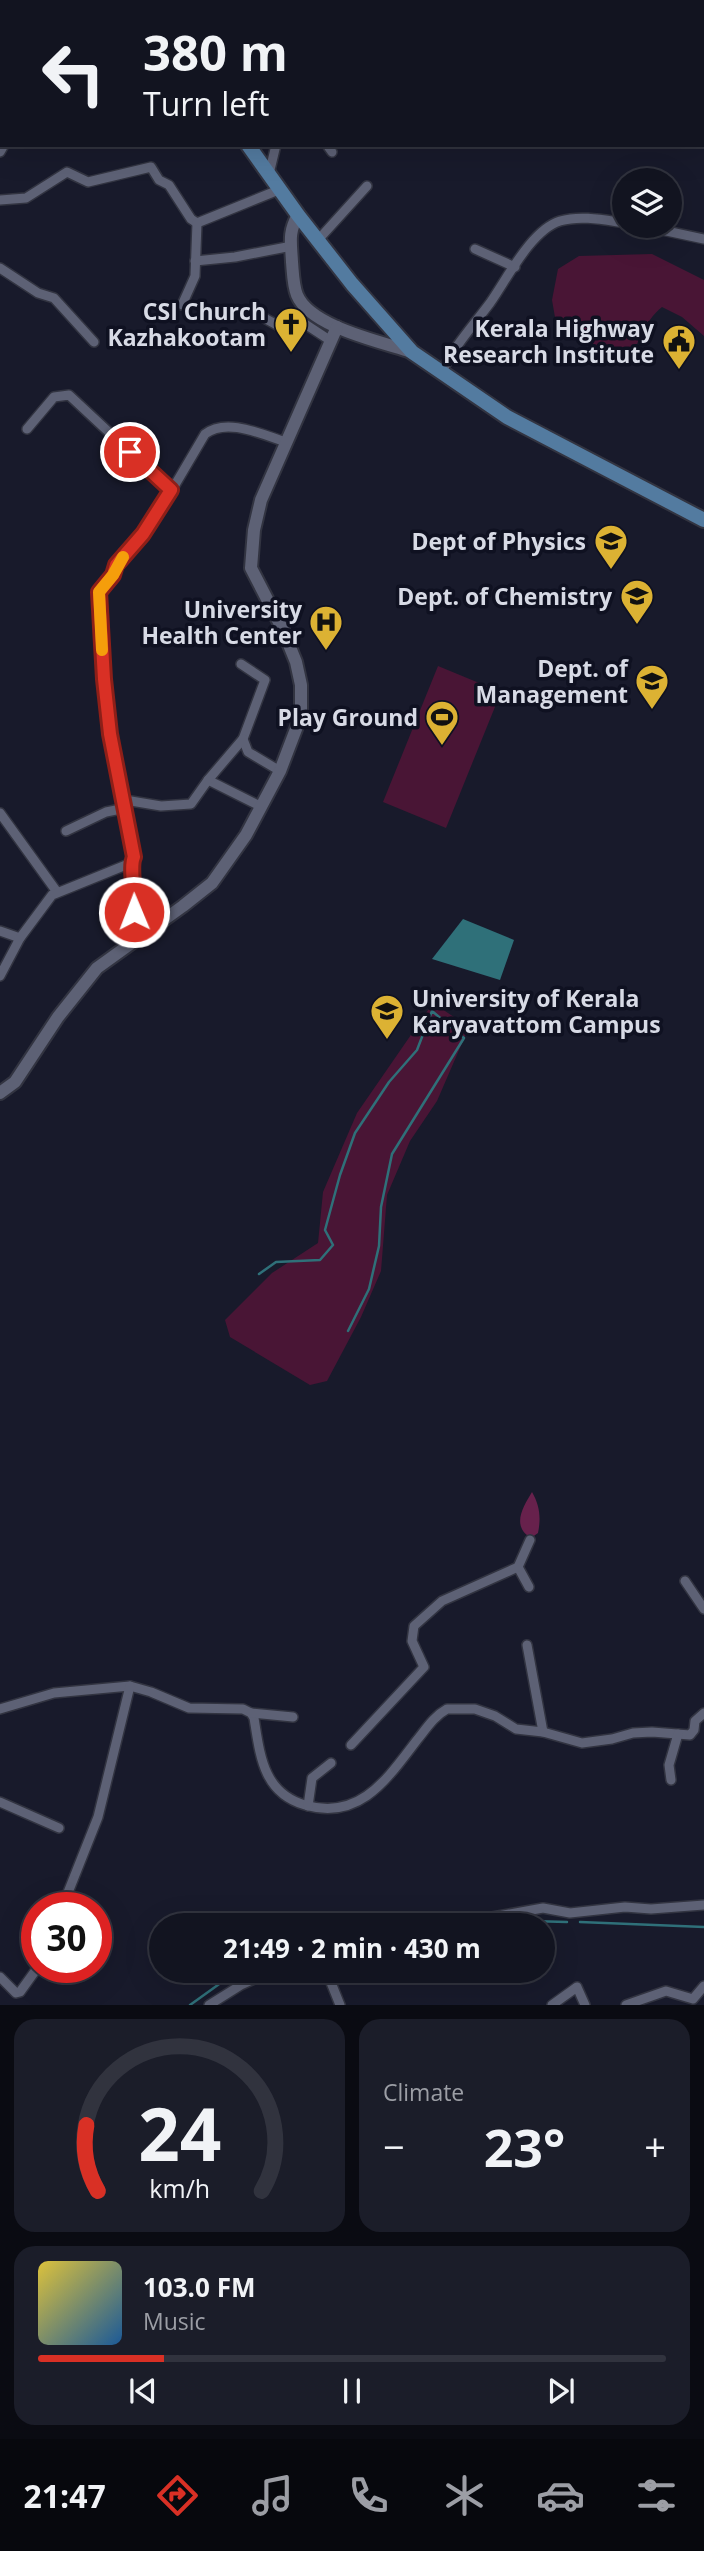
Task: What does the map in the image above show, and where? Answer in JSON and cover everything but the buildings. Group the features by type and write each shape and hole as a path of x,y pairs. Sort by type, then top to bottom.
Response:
{"main road":[{"path":"249,147 352,284 412,352 507,417 704,520"},
{"path":"298,215 290,229 293,279 298,297 309,310 337,327 412,352"},
{"path":"0,1093 15,1082 58,1017 96,968 212,883 246,835 280,771 301,716 301,685 296,662 283,630 251,568 254,530 261,500 337,327"}],"street":[{"path":"269,174 276,147"},
{"path":"0,200 26,198 68,172 88,182 151,167 159,180 169,185 191,219 197,223"},
{"path":"318,240 367,186"},
{"path":"197,223 281,189"},
{"path":"441,373 463,336 546,228 559,221 589,218 612,221"},
{"path":"182,305 195,276 197,223"},
{"path":"682,234 704,239"},
{"path":"195,261 235,257 292,246"},
{"path":"475,249 515,267"},
{"path":"0,268 38,293 54,298 94,342"},
{"path":"257,314 286,330 299,320 331,341"},
{"path":"27,429 54,397 69,395 171,490"},
{"path":"145,932 134,912 131,863 134,857 110,734 99,592 113,575 116,565 143,534 205,434 211,430 230,428 252,431 286,442"},
{"path":"66,831 125,804 191,804 243,739 265,680 241,664"},
{"path":"243,739 248,752 280,771"},
{"path":"208,780 260,806"},
{"path":"0,813 57,892"},
{"path":"0,976 32,918 52,895 131,863"},
{"path":"0,931 20,937"},
{"path":"351,1745 422,1671 424,1667 411,1634 414,1626 442,1601 518,1567 530,1540"},
{"path":"518,1567 529,1587"},
{"path":"685,1581 704,1609"},
{"path":"527,1645 542,1732"},
{"path":"0,1709 54,1693 130,1686 189,1709 243,1709 251,1713 293,1717"},
{"path":"68,1892 98,1817 130,1686"},
{"path":"251,1713 262,1764 269,1780 294,1801 308,1806 336,1809 360,1801 391,1774 429,1724 447,1709 475,1709 495,1716 516,1729 542,1732 582,1743 652,1731 692,1733 695,1721 704,1713"},
{"path":"671,1780 669,1765 678,1734"},
{"path":"308,1806 312,1778 331,1763"},
{"path":"0,1802 59,1828"},
{"path":"515,1913 543,1908 570,1913 625,1907 651,1909 704,1905"},
{"path":"0,1977 16,1993 26,1983"},
{"path":"209,2005 247,1983"},
{"path":"331,1983 340,2005"},
{"path":"626,2005 666,1991 693,1999 704,1986"},
{"path":"552,2005 577,1987 585,2005"}],"shaded area":[{"path":"652,254 704,280 704,336 682,317 662,307 646,326 627,363 556,323 552,300 558,269 579,256"},
{"name":"Play Ground","path":"438,666 501,692 446,828 383,802"},
{"path":"463,919 514,940 500,980 432,959"},
{"path":"433,1003 469,1027 437,1101 410,1141 387,1195 381,1271 361,1317 327,1381 310,1385 230,1337 225,1320 272,1273 318,1243 323,1192 357,1113"},
{"path":"532,1492 538,1507 539,1522 538,1533 531,1538 521,1528 520,1522 522,1510"}],"waterway":[{"path":"259,1274 276,1262 320,1260 333,1245 325,1230 355,1133 389,1082 417,1050 432,1011 464,1038 392,1154 381,1207 379,1246 369,1289 348,1331"},
{"path":"555,1922 567,1922"},
{"path":"580,1922 704,1927"},
{"path":"190,2005 221,1983"}],"slow traffic":[{"path":"102,650 99,592 123,557"}],"place":[{"name":"CSI Church Kazhakootam","path":"291,354"},
{"name":"Kerala Highway Research Institute","path":"679,371"},
{"name":"Dept of Physics","path":"611,571"},
{"name":"Dept. of Chemistry","path":"637,626"},
{"name":"University Health Center","path":"326,652"},
{"name":"Dept. of Management","path":"652,711"},
{"name":"Play Ground","path":"442,747"},
{"name":"University of Kerala Karyavattom Campus","path":"387,1041"}],"route":[{"path":"130,452 171,490 143,534 116,565 113,575 99,592 110,734 134,857 131,863 134,912"}]}
